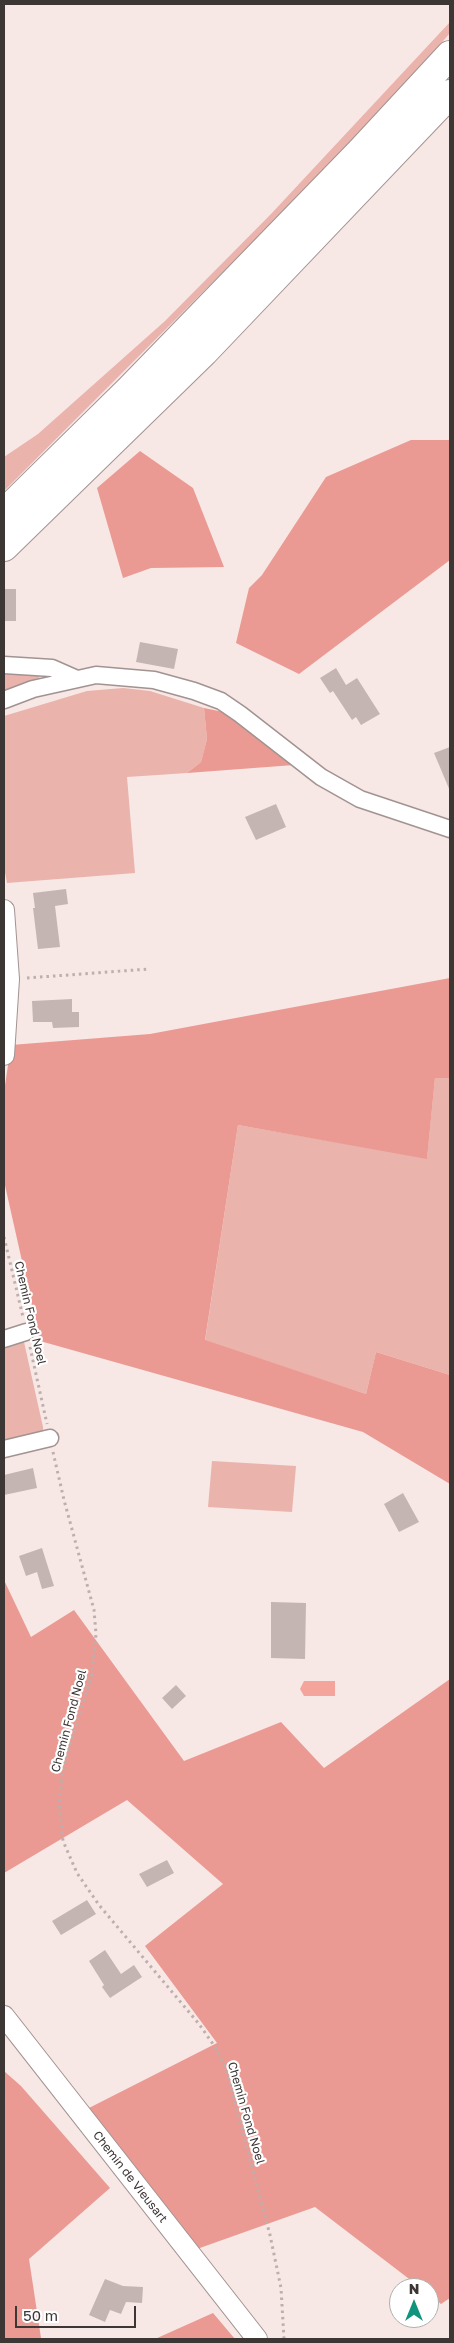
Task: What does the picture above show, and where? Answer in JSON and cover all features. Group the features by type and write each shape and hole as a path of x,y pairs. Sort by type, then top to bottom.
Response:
{"highway":[{"path":"4,513 130,390 348,165 450,55"},
{"path":"4,547 204,352 450,94"},
{"path":"4,498 20,482 35,484"}],"street":[{"path":"4,665 52,668 77,680"},
{"path":"4,700 33,689 96,675 154,680 221,701 320,777 360,799 450,829"},
{"path":"4,910 9,979 4,1055"},
{"path":"4,1339 26,1332"},
{"path":"4,1449 50,1438"},
{"name":"Chemin de Vieusart","path":"4,2016 257,2339"}],"path":[{"path":"9,979 150,969"},
{"name":"Chemin Fond Noel","path":"4,1237 64,1500 94,1610 96,1634 92,1674 63,1769 60,1803 63,1841 77,1873 99,1905 199,2024 215,2047 226,2069 270,2234 281,2288 284,2339"}],"shaded area":[{"path":"450,22 450,33 411,78 280,215 4,491 4,457 38,434 165,321 271,214"},
{"path":"411,440 450,440 450,560 299,674 236,643 249,588 262,575 326,477"},
{"path":"140,451 193,488 224,567 151,568 123,578 97,488"},
{"path":"4,670 40,673 40,676 4,691"},
{"path":"123,688 150,691 204,708 207,739 201,762 187,773 127,777 135,873 7,883 4,867 4,716 87,691"},
{"path":"204,708 233,714 294,765 187,773 201,762 207,739"},
{"path":"450,978 450,1078 435,1078 427,1159 238,1125 205,1340 366,1394 376,1352 450,1375 450,1484 363,1432 40,1341 4,1181 4,1092 11,1045 150,1034"},
{"path":"435,1077 450,1078 450,1375 376,1352 366,1394 205,1341 238,1125 427,1158"},
{"path":"19,1340 24,1342 43,1432 4,1446 4,1343"},
{"path":"212,1461 296,1466 292,1512 208,1507"},
{"path":"4,1580 31,1637 74,1610 184,1761 281,1722 324,1768 450,1679 450,2298 441,2304 439,2302 439,2278 408,2278 315,2207 197,2249 85,2110 217,2043 145,1946 223,1884 127,1800 4,1873"},
{"path":"304,1681 335,1681 335,1696 304,1696 300,1689"},
{"path":"4,2071 21,2086 110,2188 29,2259 41,2338 43,2339 4,2339"},
{"path":"213,2313 235,2339 155,2339"}],"building":[{"path":"4,589 16,589 16,621 4,621"},
{"path":"140,642 178,649 174,669 136,662"},
{"path":"336,668 346,685 357,678 380,714 361,725 356,717 352,720 333,691 330,693 320,678"},
{"path":"450,747 450,791 434,753"},
{"path":"276,804 286,827 256,840 245,817"},
{"path":"66,889 68,904 55,906 60,947 38,949 33,893"},
{"path":"72,999 72,1012 79,1012 79,1027 53,1028 52,1022 33,1022 32,1001"},
{"path":"33,1468 37,1488 4,1495 4,1475"},
{"path":"403,1493 419,1522 399,1532 384,1504"},
{"path":"42,1548 54,1586 42,1589 37,1572 26,1576 19,1556"},
{"path":"271,1602 306,1603 305,1659 271,1658"},
{"path":"176,1685 186,1696 172,1709 162,1698"},
{"path":"167,1860 174,1873 147,1887 139,1874"},
{"path":"87,1900 96,1914 61,1935 52,1921"},
{"path":"105,1950 121,1974 134,1965 142,1977 110,1998 102,1987 104,1985 89,1961"},
{"path":"105,2279 123,2286 143,2287 142,2303 126,2302 121,2314 110,2310 105,2322 89,2315"}]}
